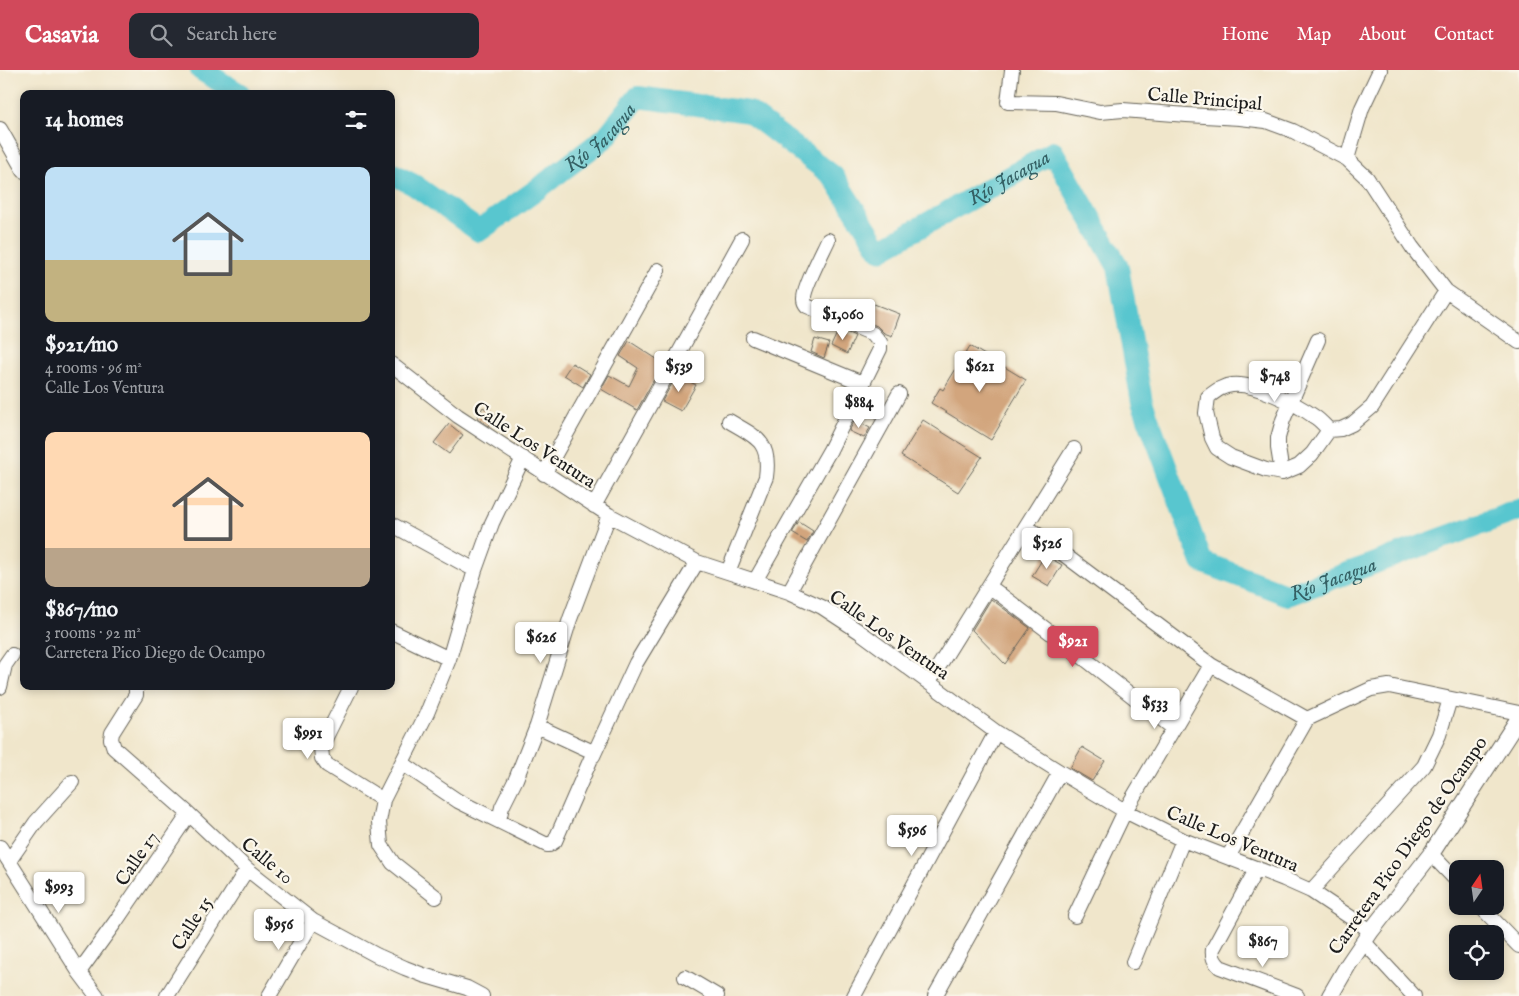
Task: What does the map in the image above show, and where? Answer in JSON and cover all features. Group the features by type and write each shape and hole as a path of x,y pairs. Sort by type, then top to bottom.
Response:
{"street":[{"name":"Calle Principal","path":"1012,70 1008,102 1056,103 1100,112 1123,110 1266,121 1293,131 1347,159 1367,178 1412,247 1446,292 1519,342"},
{"path":"1347,159 1362,108 1380,70"},
{"path":"0,129 20,164"},
{"path":"594,506 742,239"},
{"path":"755,581 830,450 880,349 880,342 873,334 807,306 804,301 804,294 828,240"},
{"path":"544,474 658,270"},
{"path":"1329,430 1312,454 1299,466 1282,473 1266,470 1231,457 1217,448 1212,438 1206,413 1208,397 1219,388 1231,385 1245,385 1291,403 1317,418 1329,430 1341,429 1352,424 1372,407 1446,292"},
{"path":"753,338 862,383"},
{"path":"1282,473 1278,438 1283,420 1318,340"},
{"name":"Calle Los Ventura","path":"395,367 458,416 609,515 697,562 789,592 822,607 842,619 996,732 1125,811 1183,840 1311,891 1368,937 1414,996"},
{"path":"789,592 899,394"},
{"path":"728,572 766,477 768,462 764,447 756,437 729,421"},
{"path":"929,682 1074,449"},
{"path":"436,897 393,863 381,844 379,822 383,800 427,713 449,659 474,570 492,523 523,458"},
{"path":"499,820 502,807 516,780 538,726 570,619 609,515"},
{"path":"395,526 474,570"},
{"path":"1026,526 1211,664 1307,718"},
{"path":"402,763 446,794 547,845 552,844 636,663 697,562"},
{"path":"989,586 1173,728"},
{"path":"395,633 449,659"},
{"path":"0,687 5,664 12,655"},
{"path":"1075,916 1125,811 1211,664"},
{"path":"1228,857 1307,718 1376,688 1396,687 1519,713"},
{"name":"Calle 10","path":"136,690 136,695 112,733 112,743 118,752 189,814 247,869 313,921 376,955 423,975 462,987 482,996"},
{"path":"350,690 321,747 322,758 327,765 383,800"},
{"path":"1311,891 1424,766 1439,735 1450,699"},
{"name":"Carretera Pico Diego de Ocampo","path":"1330,996 1348,965 1431,854 1519,718"},
{"path":"538,726 591,751 593,756"},
{"path":"854,996 996,732"},
{"path":"935,996 1060,772"},
{"path":"9,860 36,822 72,782"},
{"name":"Calle 17","path":"79,972 189,814"},
{"path":"1133,962 1183,840"},
{"path":"0,847 79,972 97,996"},
{"path":"1431,854 1449,873"},
{"path":"1257,868 1213,949 1212,956 1220,967 1297,996"},
{"name":"Calle 15","path":"167,996 247,869"},
{"path":"1489,915 1519,946"},
{"path":"270,996 313,921"},
{"path":"685,976 717,996"}],"building":[{"path":"874,304 900,314 892,336 867,322"},
{"path":"839,329 855,336 847,354 831,346"},
{"path":"815,339 829,343 824,358 811,352"},
{"path":"629,341 663,363 637,410 601,389 609,375 629,386 638,368 620,356"},
{"path":"970,346 1026,380 991,440 931,403 940,388 943,390"},
{"path":"572,363 590,374 583,387 564,375"},
{"path":"677,375 696,385 681,411 662,401"},
{"path":"483,407 496,415 489,426 477,418"},
{"path":"855,420 870,428 864,438 849,431"},
{"path":"923,420 982,457 958,492 901,456"},
{"path":"449,424 463,435 449,454 434,443"},
{"path":"799,522 813,531 807,542 792,533"},
{"path":"1045,555 1062,565 1049,586 1032,576"},
{"path":"991,599 1030,628 1005,664 972,630"},
{"path":"1082,747 1105,761 1092,781 1070,768"}],"waterway":[{"name":"Río Jacagua","path":"201,70 234,90"},
{"name":"Río Jacagua","path":"395,175 414,185 479,231 606,137 638,97 749,112 833,176 880,250 1053,152 1118,267 1142,402 1202,562 1288,595 1519,510"}]}
